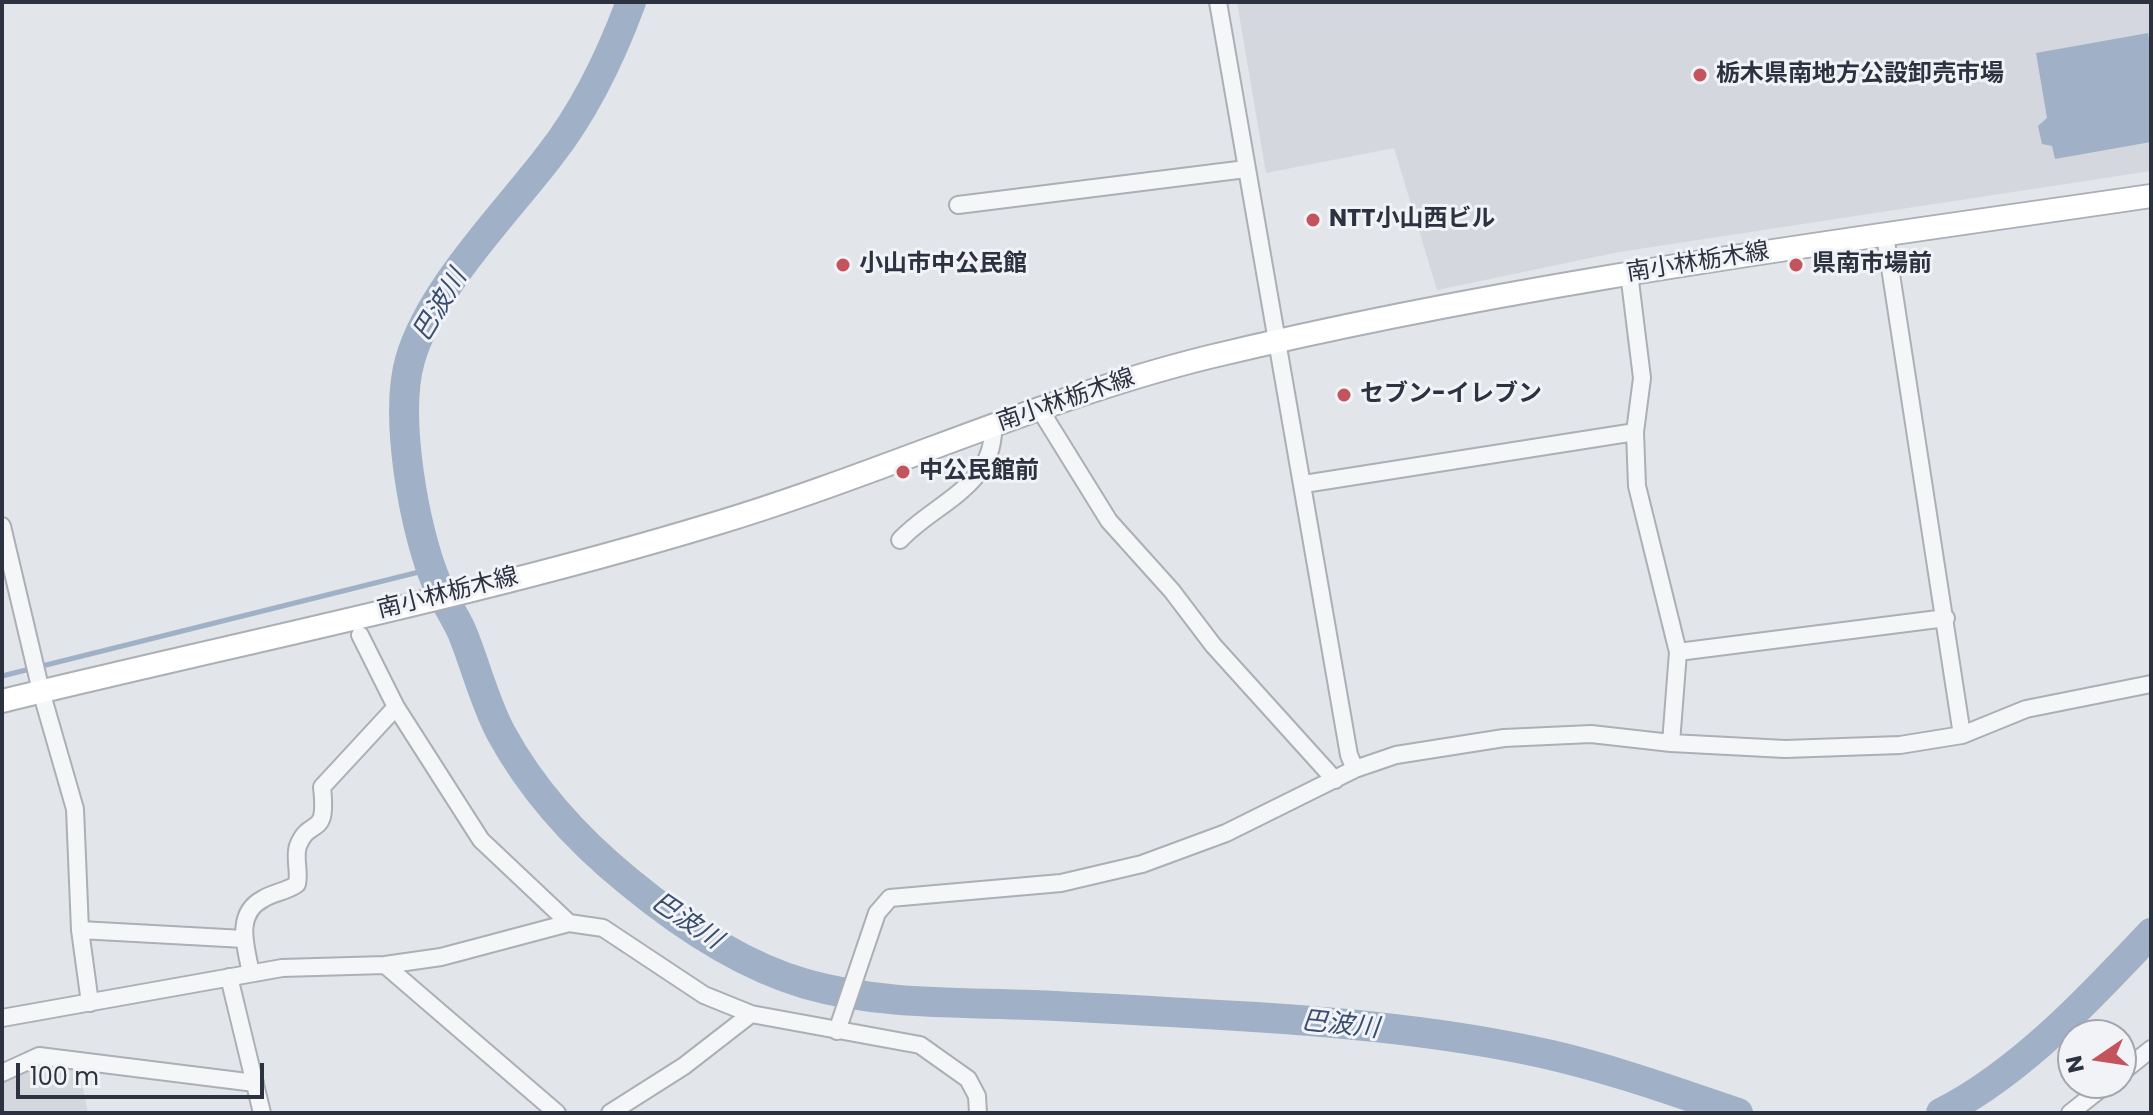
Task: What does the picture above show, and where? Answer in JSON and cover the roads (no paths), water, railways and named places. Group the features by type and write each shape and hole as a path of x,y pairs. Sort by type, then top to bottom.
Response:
{"main road":[{"name":"南小林栃木線","path":"2,701 354,627 488,584 722,522 1039,408 1143,375 1276,342 1424,310 1629,273 2151,196"}],"street":[{"path":"1218,2 1349,755 1355,769"},
{"path":"958,205 1246,169"},
{"path":"1885,235 1962,735"},
{"path":"1629,273 1642,378 1635,432 1637,486 1678,652 1671,743"},
{"path":"1039,408 1109,521 1335,780"},
{"path":"900,540 971,484 991,450 993,425"},
{"path":"1304,484 1635,432"},
{"path":"2,526 41,691 75,809 80,930 90,1003"},
{"path":"1678,652 1946,618"},
{"path":"354,627 396,707 481,840 569,923"},
{"path":"838,1027 877,913 890,898 1061,883 1142,864 1226,833 1355,769 1396,755 1504,738 1591,734 1671,743 1841,750 1962,735 2026,709 2151,684"},
{"path":"251,973 244,939 249,911 263,898 297,884 296,851 301,839 320,824 325,814 322,787 396,707"},
{"path":"2,1018 282,968 385,965 441,957 569,923 603,928 704,995 751,1014 838,1027 920,1045 968,1079 977,1096 978,1113"},
{"path":"80,930 244,939"},
{"path":"385,965 557,1113"},
{"path":"229,977 262,1113"},
{"path":"610,1113 684,1066 751,1014"},
{"path":"2,1073 39,1056 255,1083"},
{"path":"2070,1113 2088,1099"}],"water":[{"path":"2148,33 2151,50 2151,142 2055,159 2052,146 2042,144 2038,126 2047,118 2036,53"}],"waterway":[{"name":"巴波川","path":"631,2 606,62 575,119 451,279 434,306 410,360 404,411 414,505 437,584 462,632 501,733 527,775 574,832 648,897 712,942 782,976 834,991 918,1001 1277,1018 1435,1034 1575,1061 1738,1113"},
{"path":"2,676 431,569"},
{"name":"巴波川","path":"1941,1113 1999,1077 2053,1032 2151,933"}],"place":[{"name":"栃木県南地方公設卸売市場","path":"1700,75"},
{"name":"NTT小山西ビル","path":"1313,220"},
{"name":"小山市中公民館","path":"843,265"},
{"name":"県南市場前","path":"1796,265"},
{"name":"セブン-イレブン","path":"1344,395"},
{"name":"中公民館前","path":"903,472"}]}
